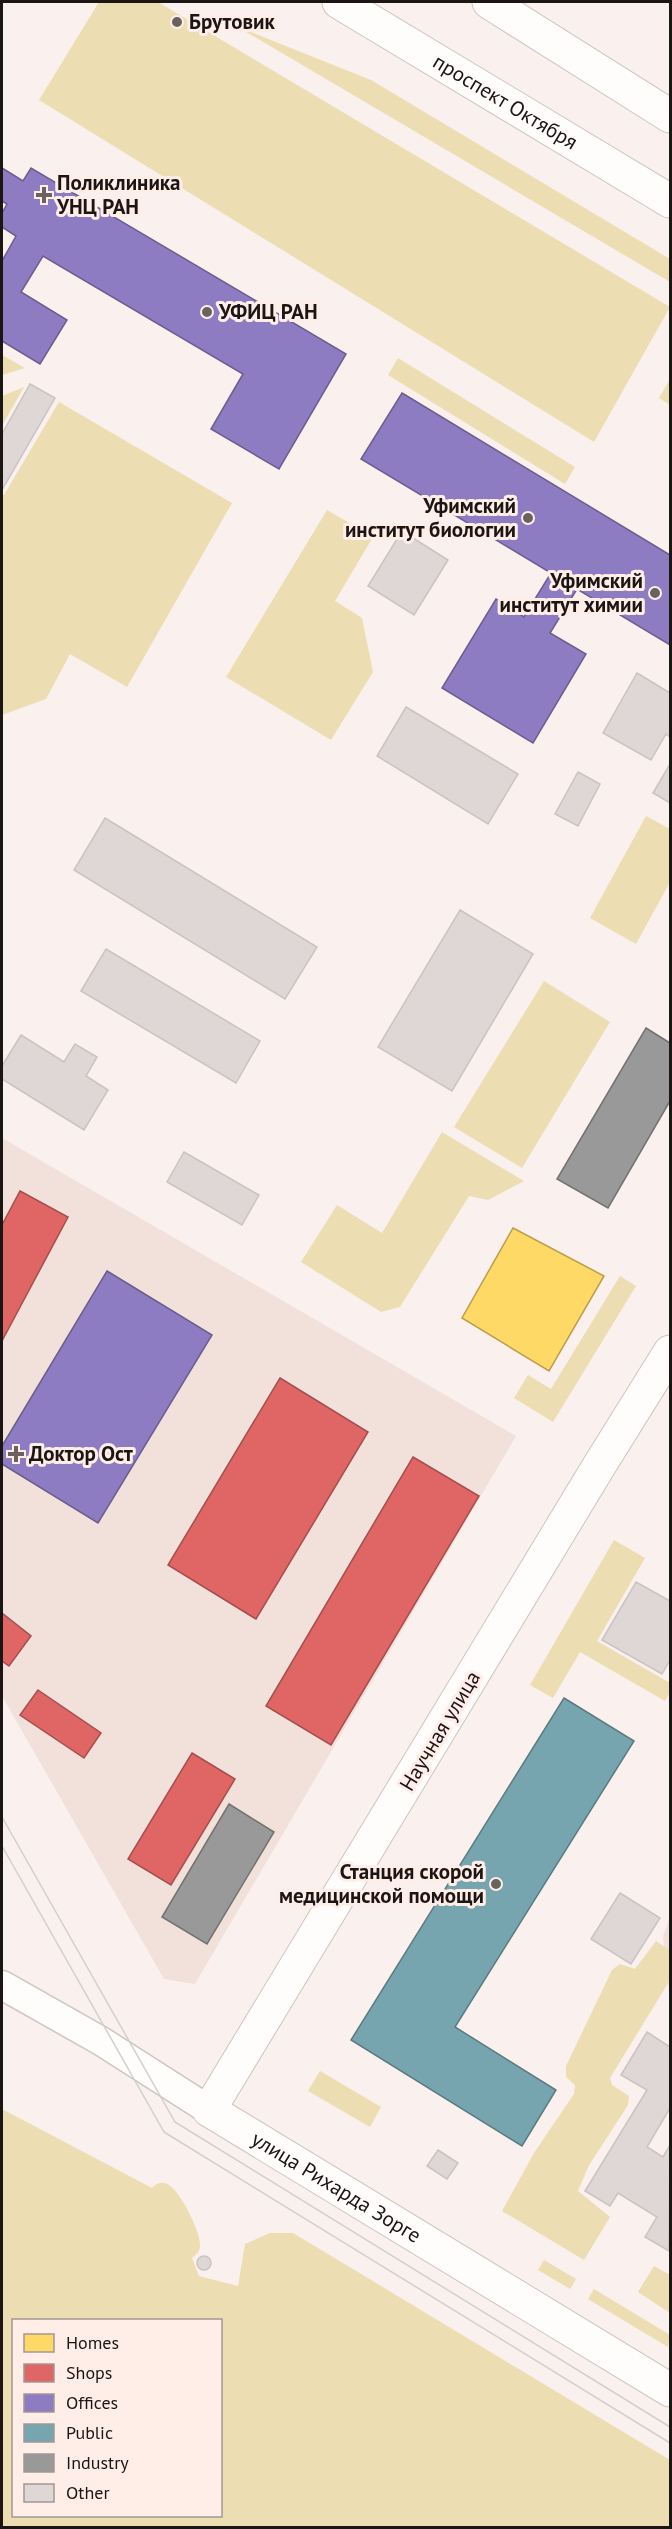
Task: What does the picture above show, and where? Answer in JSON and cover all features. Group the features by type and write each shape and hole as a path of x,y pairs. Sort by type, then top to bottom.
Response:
{"street":[{"name":"проспект Октября","path":"339,2 670,201"},
{"path":"489,2 670,116"},
{"name":"Научная улица","path":"209,2110 670,1352"},
{"name":"улица Рихарда Зорге","path":"2,1985 92,2036 209,2110 670,2390"}],"shaded area":[{"path":"99,2 158,2 670,307 594,442 39,100"},
{"path":"236,26 371,80 670,259 670,282"},
{"path":"2,355 25,368 2,375"},
{"path":"398,358 575,467 565,484 388,375"},
{"path":"670,379 670,405 659,398"},
{"path":"24,387 2,426 2,396"},
{"path":"59,402 232,503 127,687 70,654 46,699 2,715 2,494 4,495"},
{"path":"327,510 373,537 335,601 362,618 373,672 331,740 226,677"},
{"path":"646,816 670,829 670,882 636,944 590,918"},
{"path":"544,981 610,1022 522,1168 454,1127"},
{"path":"442,1132 524,1181 488,1200 469,1196 400,1307 381,1312 301,1262 337,1205 382,1233"},
{"path":"2,1138 516,1436 195,1984 164,1979 2,1696"},
{"path":"620,1276 636,1286 553,1422 514,1398 528,1375 551,1389"},
{"path":"614,1540 645,1558 597,1641 670,1683 670,1692 665,1701 580,1652 553,1698 530,1685"},
{"path":"670,1917 670,2000 663,1936"},
{"path":"656,1941 670,1950 670,1980 610,2078 612,2085 629,2096 628,2105 588,2167 578,2191 610,2217 584,2260 502,2211 534,2153 574,2094 575,2085 566,2077 566,2066 612,1970 620,1964 635,1969"},
{"path":"320,2071 381,2107 370,2127 308,2091"},
{"path":"2,2109 152,2188 160,2183 170,2186 188,2210 200,2241 200,2247 192,2258 199,2276 238,2286 245,2244 270,2233 293,2233 670,2460 670,2527 2,2527"},
{"path":"544,2260 576,2279 570,2289 538,2270"},
{"path":"654,2266 670,2275 670,2313 638,2292"},
{"path":"594,2289 670,2335 668,2347 588,2299"}],"building: Homes":[{"path":"513,1228 604,1276 549,1371 462,1318"}],"building: Shops":[{"path":"20,1191 68,1217 2,1341 2,1225"},
{"path":"280,1378 368,1432 256,1619 168,1565"},
{"path":"413,1457 479,1496 331,1745 266,1706"},
{"path":"2,1613 31,1636 9,1666 2,1661"},
{"path":"38,1690 101,1733 84,1758 20,1715"},
{"path":"192,1753 235,1779 171,1885 128,1859"}],"building: Offices":[{"name":"УФИЦ РАН","path":"2,168 23,181 31,168 346,354 279,469 211,429 243,374 43,256 21,292 67,320 40,364 2,341 2,261 16,236 2,227 2,213 7,204 2,201"},
{"path":"402,393 670,555 670,645 577,589 550,633 586,654 533,743 442,688 496,599 524,617 551,573 361,459"},
{"path":"107,1271 212,1335 98,1523 2,1464 2,1446"}],"building: Public":[{"name":"Станция скорой медицинской помощи","path":"564,1698 634,1741 455,2027 556,2090 522,2146 351,2040"}],"building: Industry":[{"path":"646,1028 670,1043 670,1101 608,1208 557,1179"},
{"path":"229,1804 274,1832 207,1944 162,1917"}],"building: Other":[{"path":"30,384 55,398 2,490 2,434"},
{"path":"402,531 448,560 414,615 368,586"},
{"path":"637,673 670,693 670,737 666,734 651,760 603,733"},
{"path":"406,707 518,774 488,824 377,756"},
{"path":"670,764 670,803 653,793"},
{"path":"578,772 600,784 578,826 555,814"},
{"path":"105,818 317,947 285,999 74,870"},
{"path":"460,910 533,954 452,1091 378,1047"},
{"path":"106,949 260,1041 236,1083 81,991"},
{"path":"21,1035 64,1062 75,1044 97,1057 86,1076 108,1090 84,1130 2,1079 2,1066"},
{"path":"184,1152 259,1195 242,1225 167,1182"},
{"path":"636,1582 670,1601 670,1660 662,1674 602,1640"},
{"path":"620,1893 660,1918 631,1964 591,1939"},
{"path":"647,2032 670,2047 670,2108 647,2147 663,2157 670,2145 669,2251 645,2237 657,2217 618,2193 610,2206 585,2191 647,2090 621,2075"},
{"path":"438,2150 458,2163 447,2179 427,2166"},
{"path":"201,2256 207,2256 211,2263 207,2270 201,2270 197,2266 197,2260"}],"tram line":[{"path":"2,1817 175,2122 670,2427"},
{"path":"2,1846 164,2132 670,2443"}],"place":[{"name":"Брутовик","path":"177,22"},
{"name":"Поликлиника УНЦ РАН","path":"44,195"},
{"name":"УФИЦ РАН","path":"207,312"},
{"name":"Уфимский институт биологии","path":"528,518"},
{"name":"Уфимский институт химии","path":"655,593"},
{"name":"Доктор Ост","path":"16,1454"},
{"name":"Станция скорой медицинской помощи","path":"496,1884"}]}
